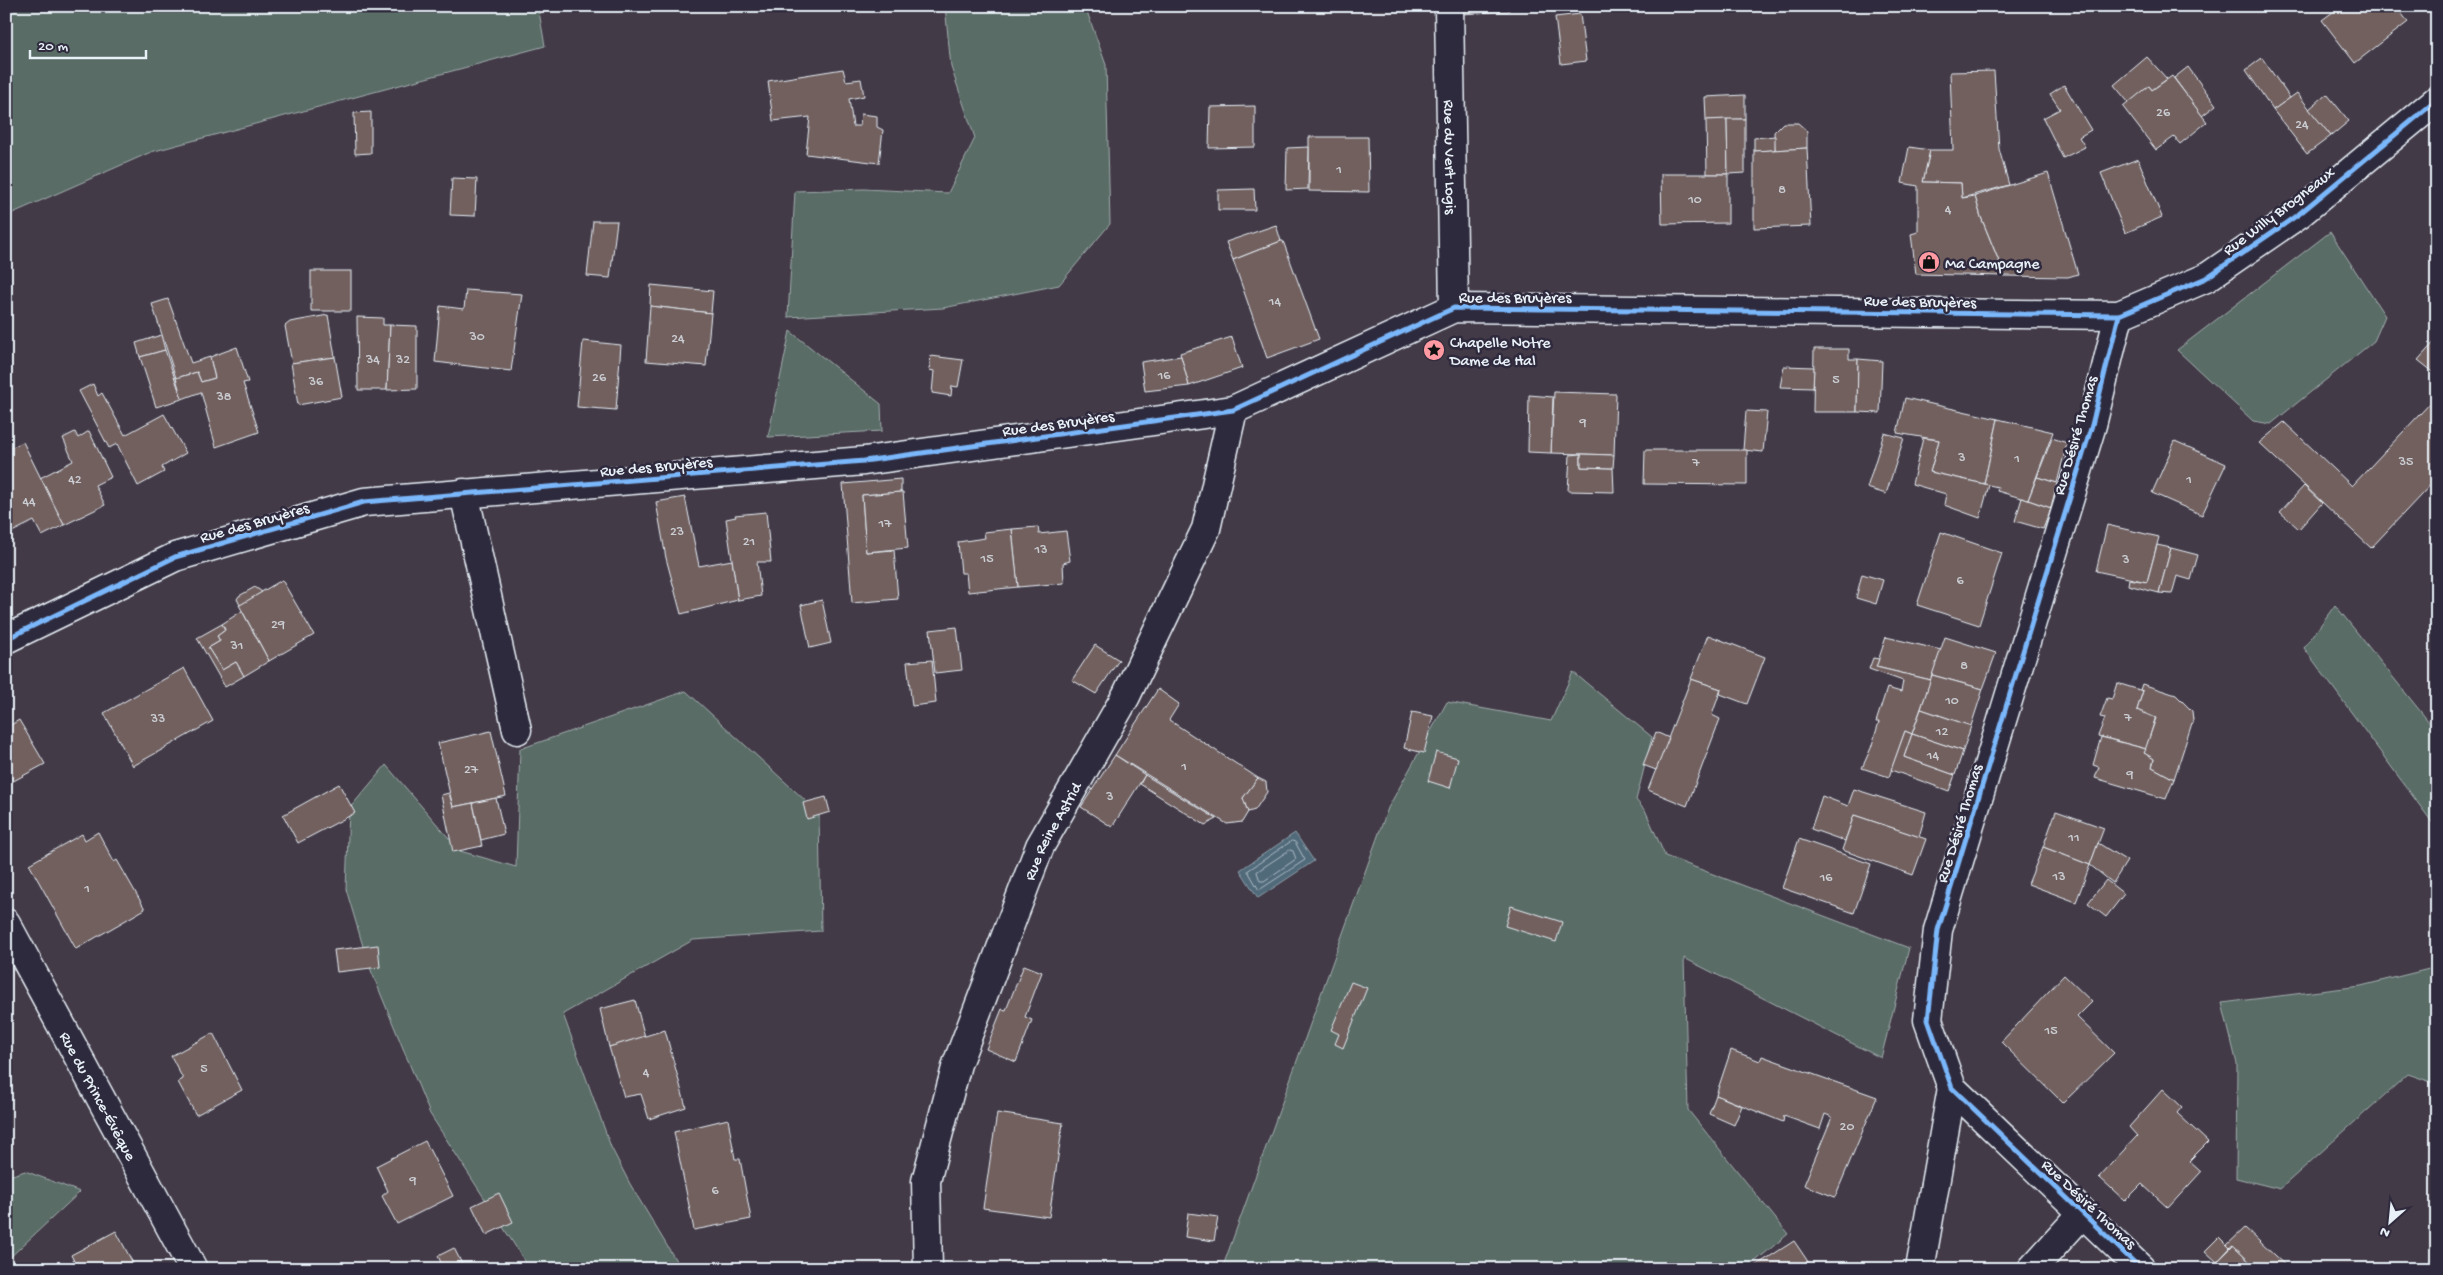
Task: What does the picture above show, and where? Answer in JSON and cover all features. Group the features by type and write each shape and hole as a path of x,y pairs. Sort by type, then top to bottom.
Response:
{"street":[{"name":"Rue du Vert Logis","path":"1449,6 1454,308"},
{"name":"Rue Willy Brogneaux","path":"2119,315 2206,278 2298,214 2437,100"},
{"name":"Rue des Bruyères","path":"6,639 175,557 364,502 864,461 1233,410 1454,308 2119,315"},
{"name":"Rue Désiré Thomas","path":"2119,315 2092,425 1938,930 1928,1020 1952,1088 2141,1269"},
{"name":"Rue Reine Astrid","path":"928,1269 926,1181 957,1064 1040,846 1126,696 1206,529 1233,410"},
{"path":"464,493 517,730"},
{"name":"Rue du Prince-Évêque","path":"6,923 193,1269"},
{"name":"Rue Désiré Thomas","path":"1920,1269 1952,1088"},
{"name":"Rue Désiré Thomas","path":"2032,1269 2082,1214"}],"green space":[{"path":"6,6 538,6 545,46 151,152 6,216"},
{"path":"945,6 1085,6 1106,65 1110,224 1059,285 943,308 788,317 795,191 864,189 948,193 975,138 951,67"},
{"path":"2330,232 2385,316 2374,341 2271,424 2253,421 2177,350"},
{"path":"790,331 881,404 882,431 768,437"},
{"path":"2335,605 2437,732 2437,829 2304,648"},
{"path":"1573,672 1652,737 1636,800 1646,812 1665,856 1909,948 1881,1058 1684,958 1688,1110 1788,1234 1746,1269 1222,1269 1388,808 1447,702 1551,721"},
{"path":"686,691 819,813 821,931 693,940 563,1014 611,1147 630,1184 681,1269 530,1269 430,1114 368,963 346,889 349,809 386,765 460,851 516,867 520,749"},
{"path":"2437,967 2437,1084 2408,1074 2280,1189 2236,1178 2237,1064 2222,1003 2361,986"},
{"path":"25,1171 80,1192 6,1261 6,1177"}],"water":[{"path":"1295,833 1314,861 1258,898 1240,870"}],"building":[{"path":"1461,6 1509,6 1509,11 1461,14"},
{"path":"1813,6 1836,6 1836,8 1813,8"},
{"path":"2341,6 2396,6 2408,22 2355,63 2322,20"},
{"path":"1580,14 1586,61 1561,64 1555,17"},
{"path":"2147,57 2167,79 2152,90 2149,86 2129,103 2114,85"},
{"path":"2262,58 2290,98 2273,110 2246,70"},
{"path":"2188,67 2216,105 2202,116 2174,78"},
{"path":"843,69 846,81 861,79 864,96 849,99 853,126 860,126 861,114 877,116 877,127 883,130 879,163 806,154 810,117 773,121 768,81"},
{"path":"1994,71 1999,149 2009,185 1962,198 1961,183 1923,182 1930,150 1953,150 1950,72"},
{"path":"2172,76 2207,122 2180,144 2174,137 2156,150 2123,107 2149,86 2152,90"},
{"path":"2064,85 2091,130 2079,137 2085,147 2063,158 2043,118 2060,109 2050,94"},
{"path":"2297,93 2331,136 2307,154 2273,110"},
{"path":"2327,94 2349,121 2331,136 2309,109"},
{"path":"1745,95 1745,119 1706,120 1705,97"},
{"path":"1255,106 1255,147 1209,148 1210,107"},
{"path":"371,112 371,153 355,154 354,113"},
{"path":"1727,119 1728,174 1707,174 1706,120"},
{"path":"1727,119 1745,119 1745,173 1728,174"},
{"path":"1783,123 1798,123 1807,131 1807,148 1775,150 1774,132"},
{"path":"1775,136 1775,150 1754,151 1754,138"},
{"path":"1309,137 1368,137 1369,192 1309,191"},
{"path":"1309,147 1308,189 1286,190 1287,148"},
{"path":"1909,147 1930,150 1923,182 1961,183 1962,198 1975,196 1981,217 2005,276 1916,274 1911,234 1918,232 1918,186 1902,183"},
{"path":"1807,148 1811,226 1754,228 1754,151"},
{"path":"2138,159 2162,217 2125,233 2101,173"},
{"path":"2048,173 2078,274 2068,277 2005,276 1981,217 1975,196"},
{"path":"1661,174 1728,174 1728,223 1662,224"},
{"path":"452,178 477,179 475,216 450,215"},
{"path":"1254,189 1255,210 1218,210 1218,190"},
{"path":"593,221 617,221 610,278 587,276"},
{"path":"1276,225 1281,241 1233,260 1226,242"},
{"path":"1283,241 1319,339 1267,358 1233,260"},
{"path":"311,271 351,271 351,311 311,311"},
{"path":"651,285 713,291 711,313 650,306"},
{"path":"466,290 522,294 511,371 435,362 440,306 464,309"},
{"path":"168,299 191,363 210,357 215,378 201,382 197,372 176,378 152,304"},
{"path":"650,306 711,313 706,366 646,361"},
{"path":"328,315 335,357 292,363 285,326 290,322"},
{"path":"357,317 383,318 383,325 390,325 387,390 358,390"},
{"path":"390,325 417,326 417,389 387,390"},
{"path":"161,335 165,350 140,357 136,343"},
{"path":"1232,337 1242,368 1189,386 1180,353"},
{"path":"583,341 621,345 616,410 577,407"},
{"path":"2437,341 2437,375 2418,360"},
{"path":"237,347 248,382 243,383 259,432 216,447 201,392 182,399 176,378 197,372 201,382 215,378 210,357"},
{"path":"1814,349 1849,349 1849,359 1858,359 1857,412 1813,412"},
{"path":"165,350 182,399 156,407 140,357"},
{"path":"931,356 963,360 958,387 952,386 951,396 932,393 934,371 929,370"},
{"path":"1181,356 1189,386 1145,391 1141,362"},
{"path":"335,357 342,397 298,405 291,363"},
{"path":"1858,359 1882,361 1880,413 1857,412"},
{"path":"1784,366 1814,367 1813,388 1780,387"},
{"path":"93,384 98,396 102,393 125,435 164,414 186,453 162,467 164,472 138,486 117,444 109,448 79,391"},
{"path":"1554,392 1616,394 1614,455 1551,453"},
{"path":"1529,395 1553,397 1551,453 1528,452"},
{"path":"2437,396 2437,478 2371,548 2259,443 2284,422 2352,486"},
{"path":"1905,398 1998,419 1984,484 1930,472 1939,440 1897,433"},
{"path":"1746,411 1767,412 1763,452 1743,450"},
{"path":"1998,419 2053,432 2028,500 1997,491 1998,487 1984,484"},
{"path":"89,431 111,477 95,485 105,505 64,525 40,478 73,461 63,438 75,432 78,438"},
{"path":"1884,433 1904,438 1886,494 1867,488"},
{"path":"1923,438 1939,440 1930,472 1989,485 1980,518 1944,505 1946,494 1912,484"},
{"path":"2052,438 2067,443 2057,483 2037,477"},
{"path":"2175,441 2226,464 2202,515 2152,493"},
{"path":"23,442 64,525 42,536 34,521 8,534 6,530 6,450"},
{"path":"1645,450 1747,450 1747,485 1644,484"},
{"path":"1581,454 1581,467 1613,468 1614,492 1568,491 1570,455"},
{"path":"1581,454 1614,455 1613,468 1581,467"},
{"path":"2037,477 2057,483 2051,508 2028,500"},
{"path":"901,479 901,492 862,495 866,552 894,550 898,599 852,603 843,484"},
{"path":"2304,486 2322,503 2299,529 2280,512"},
{"path":"903,492 908,548 866,552 862,495"},
{"path":"685,497 699,566 732,560 738,600 681,614 666,558 656,502"},
{"path":"2022,498 2051,508 2043,529 2015,521"},
{"path":"766,512 771,562 757,562 761,596 738,600 726,519 736,517 735,515"},
{"path":"2107,525 2159,537 2147,582 2096,571"},
{"path":"1038,527 1039,534 1066,531 1070,561 1063,563 1064,583 1018,587 1012,529"},
{"path":"1012,529 1018,587 968,592 966,573 961,573 958,542 985,538 984,532"},
{"path":"1941,532 2002,553 1979,625 1917,605"},
{"path":"2157,545 2171,548 2159,593 2128,585 2129,579 2147,582"},
{"path":"2171,548 2198,555 2191,580 2177,576 2172,594 2159,593"},
{"path":"1862,574 1883,580 1876,604 1856,598"},
{"path":"282,580 314,635 269,661 239,605"},
{"path":"255,587 262,592 240,605 237,599 239,596"},
{"path":"822,600 831,643 810,648 801,605"},
{"path":"242,611 269,661 244,676 236,662 222,670 208,648 220,641 217,636 225,630 222,624"},
{"path":"222,624 225,630 217,636 220,641 208,648 222,670 236,662 244,676 225,687 197,638"},
{"path":"957,627 962,670 935,673 930,630"},
{"path":"1708,635 1765,657 1747,704 1720,694 1721,689 1691,679"},
{"path":"1886,637 1941,650 1931,680 1876,667"},
{"path":"1945,637 1996,653 1983,689 1932,675"},
{"path":"1095,645 1119,660 1096,694 1072,680"},
{"path":"1873,658 1879,659 1876,667 1931,680 1912,734 1905,731 1889,777 1862,768 1871,748 1879,722 1876,722 1887,688 1901,692 1903,681 1869,669"},
{"path":"932,660 936,703 912,706 907,662"},
{"path":"184,668 213,721 133,766 104,713"},
{"path":"1932,675 1983,689 1971,726 1921,709"},
{"path":"1691,679 1721,689 1712,715 1720,719 1687,806 1648,790"},
{"path":"2117,683 2143,691 2137,710 2156,716 2146,749 2098,736 2105,718 2100,717 2107,698 2112,699"},
{"path":"2142,684 2176,695 2192,711 2193,720 2174,779 2152,767 2154,759 2144,753 2156,718 2137,710 2143,691 2140,690"},
{"path":"1158,689 1179,704 1169,720 1258,778 1243,798 1248,812 1242,822 1227,824 1115,755"},
{"path":"1921,709 1971,726 1963,751 1912,734"},
{"path":"1412,712 1433,716 1424,753 1404,748"},
{"path":"19,720 45,764 6,785 6,728"},
{"path":"491,731 506,796 453,807 438,743"},
{"path":"1905,731 1912,734 1904,757 1955,775 1949,791 1891,770"},
{"path":"1656,732 1669,738 1656,770 1643,765"},
{"path":"1912,734 1963,751 1955,775 1904,757"},
{"path":"2101,737 2146,749 2144,753 2154,759 2152,767 2174,779 2166,799 2095,778 2099,767 2093,765"},
{"path":"1436,752 1458,758 1450,788 1428,781"},
{"path":"1115,755 1145,775 1112,827 1081,807"},
{"path":"1145,775 1217,819 1205,825 1140,784"},
{"path":"1258,778 1266,782 1267,792 1255,810 1248,812 1243,798"},
{"path":"339,784 355,813 298,843 283,815"},
{"path":"1854,789 1926,812 1919,837 1854,815 1845,841 1811,829 1822,796 1848,806"},
{"path":"449,793 453,807 473,803 482,846 453,852 441,795"},
{"path":"826,797 830,812 807,819 803,803"},
{"path":"496,798 504,834 481,840 473,803"},
{"path":"2056,811 2104,828 2090,865 2043,847"},
{"path":"1854,815 1926,839 1913,875 1842,850"},
{"path":"98,832 114,862 117,860 145,909 76,949 29,864 82,834 85,840"},
{"path":"1799,839 1871,864 1854,913 1782,888"},
{"path":"2098,843 2127,861 2113,883 2090,865"},
{"path":"2043,847 2090,865 2076,902 2028,884"},
{"path":"2106,880 2124,894 2106,917 2088,903"},
{"path":"1511,906 1562,922 1556,942 1505,926"},
{"path":"378,945 380,967 337,972 334,950"},
{"path":"1024,965 1042,972 1025,1017 1032,1020 1016,1062 986,1049 1002,1009 1006,1010"},
{"path":"2064,975 2092,1002 2077,1017 2114,1053 2063,1103 2001,1042"},
{"path":"1351,982 1367,988 1343,1048 1335,1044 1339,1034 1331,1030"},
{"path":"635,1000 645,1037 609,1047 600,1009"},
{"path":"665,1030 686,1107 649,1119 641,1094 624,1097 609,1047"},
{"path":"213,1033 242,1090 196,1115 178,1082 183,1079 171,1056"},
{"path":"1731,1050 1760,1061 1762,1056 1877,1097 1835,1197 1804,1185 1832,1117 1825,1114 1820,1129 1784,1116 1783,1122 1716,1095"},
{"path":"2163,1089 2182,1107 2177,1113 2208,1142 2189,1161 2201,1172 2168,1208 2142,1184 2125,1201 2099,1177 2137,1136 2129,1127"},
{"path":"1716,1095 1742,1106 1734,1125 1709,1114"},
{"path":"997,1113 1063,1123 1049,1217 983,1208"},
{"path":"728,1119 735,1159 740,1159 751,1219 694,1230 674,1132"},
{"path":"425,1141 453,1196 397,1224 382,1196 388,1191 376,1166"},
{"path":"499,1193 513,1222 486,1235 472,1206"},
{"path":"1188,1213 1218,1217 1214,1241 1185,1237"},
{"path":"2245,1228 2289,1269 2257,1269 2233,1246 2230,1248 2227,1245"},
{"path":"116,1231 136,1269 78,1269 71,1255"},
{"path":"2219,1237 2230,1248 2217,1262 2205,1251"},
{"path":"1794,1241 1813,1269 1757,1269 1755,1266"},
{"path":"2233,1246 2257,1269 2210,1269"},
{"path":"454,1248 462,1264 453,1269 444,1269 438,1256"}],"cycle path":[{"path":"6,639 175,557 364,502 864,461 1233,410 1454,308 2119,315 2206,278 2299,214 2437,100"},
{"path":"2119,315 2092,425 1938,930 1928,1020 1952,1088 2141,1269"}],"place":[{"name":"Ma Campagne","path":"1929,262"},
{"name":"Chapelle Notre Dame de Hal","path":"1434,350"}]}
